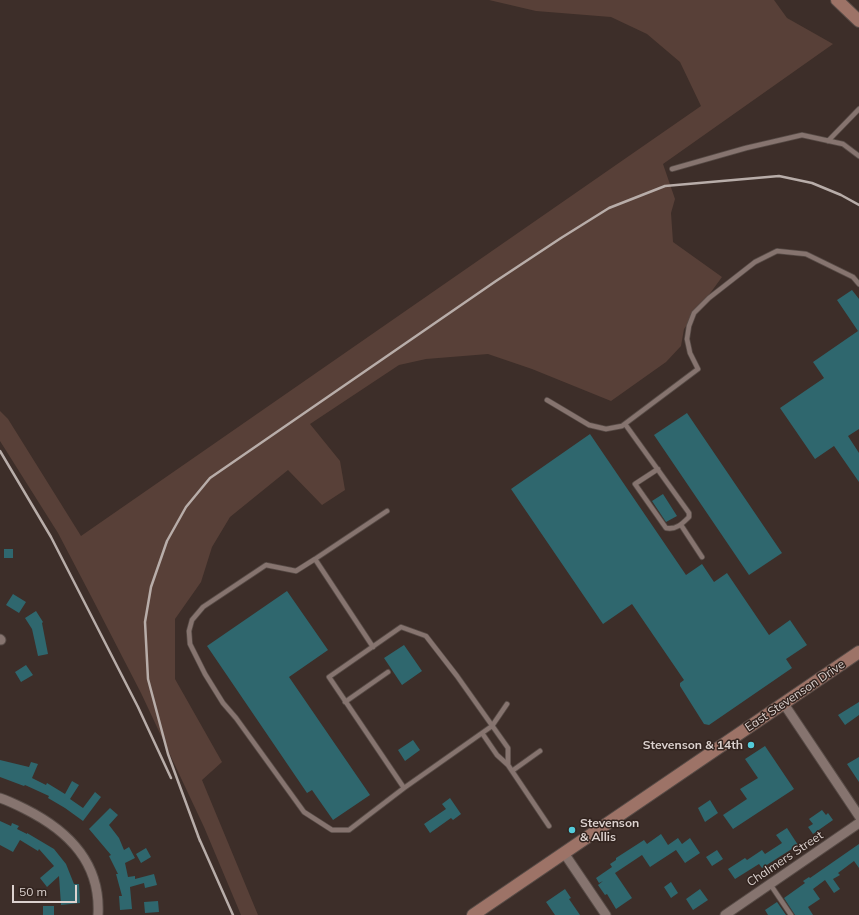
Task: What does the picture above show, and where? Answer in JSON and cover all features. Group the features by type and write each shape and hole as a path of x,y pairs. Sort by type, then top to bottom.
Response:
{"main road":[{"path":"837,0 859,21"},
{"name":"East Stevenson Drive","path":"473,915 859,652"}],"street":[{"path":"784,704 859,816"},
{"path":"0,798 36,814 55,826 72,841 85,859 95,881 99,898 98,915"},
{"name":"Chalmers Street","path":"725,915 859,823"},
{"path":"564,853 606,915"}],"lane":[{"path":"828,141 859,109"},
{"path":"672,169 746,148 802,135 843,144 859,156"},
{"path":"547,400 589,425 606,429 622,426 698,369 690,353 687,339 689,326 694,314 709,298 755,262 777,251 806,254 853,277 859,284"},
{"path":"625,424 658,469 689,513 689,517 681,525 672,529 666,528 635,484 658,469"},
{"path":"387,511 296,571 266,565 203,607 192,620 189,631 190,644 205,674 304,812 332,830 349,830 404,788 492,726 507,704"},
{"path":"681,525 702,557"},
{"path":"315,559 373,647"},
{"path":"404,788 329,677 401,627 426,636 457,676 508,748 508,765"},
{"path":"345,702 388,672"},
{"path":"482,733 497,755 508,765 550,826"},
{"path":"512,771 540,751"},
{"path":"770,884 791,915"}],"shaded area":[{"path":"489,0 774,0 787,18 833,44 663,164 675,199 671,213 673,242 722,277 684,329 681,346 666,362 611,401 532,369 488,354 426,359 399,365 310,424 340,461 345,490 322,505 288,470 230,517 212,547 201,582 175,619 175,679 222,762 202,780 258,915 241,915 204,827 141,693 58,533 0,441 0,411 8,419 81,536 701,106 680,62 647,34 611,17 536,11"}],"building":[{"path":"852,290 859,299 859,429 848,436 859,453 859,482 834,446 815,459 780,408 824,378 813,362 858,331 837,300"},
{"path":"687,413 782,553 749,575 654,435"},
{"path":"590,434 686,575 702,564 714,582 727,573 769,635 790,620 807,645 786,659 792,668 709,725 704,724 680,686 680,683 684,680 632,604 603,624 511,489"},
{"path":"663,494 677,516 666,522 652,501"},
{"path":"4,549 13,549 13,558 4,558"},
{"path":"287,591 328,650 289,677 370,795 333,820 312,790 307,793 207,646"},
{"path":"13,594 26,602 19,613 6,605"},
{"path":"36,611 43,622 48,654 38,656 32,629 25,618"},
{"path":"404,645 422,671 402,685 384,658"},
{"path":"26,665 33,675 21,682 15,672"},
{"path":"859,702 859,715 845,725 838,715"},
{"path":"413,740 420,750 405,761 398,750"},
{"path":"765,746 794,789 733,829 723,815 747,799 740,789 758,778 745,759"},
{"path":"859,757 859,782 847,764"},
{"path":"0,760 29,767 31,762 38,764 32,778 46,785 47,783 65,794 72,781 79,785 70,799 83,808 95,792 101,797 83,821 48,798 49,796 25,785 24,786 0,777"},
{"path":"450,798 461,814 453,820 451,818 430,833 424,824 446,809 442,804"},
{"path":"710,800 718,813 705,822 698,808"},
{"path":"110,808 118,815 109,825 119,838 124,850 129,847 135,858 125,863 128,877 135,876 135,879 154,874 157,885 145,888 144,883 130,887 132,909 120,910 119,896 122,896 116,874 118,874 109,856 111,855 89,829"},
{"path":"822,810 826,815 828,813 833,820 813,834 808,827 813,824 809,819"},
{"path":"0,821 11,826 12,823 19,826 17,829 27,833 54,849 66,864 74,884 79,884 80,903 61,905 59,876 47,887 40,878 54,866 39,849 38,851 20,840 13,852 0,845"},
{"path":"787,828 798,845 762,868 759,864 735,879 728,869 745,858 747,860 762,850 765,854 782,843 776,835"},
{"path":"661,834 668,845 678,838 682,844 690,838 700,853 685,863 676,850 650,867 642,855 615,873 632,898 616,909 607,894 605,895 598,885 603,881 599,883 596,878 612,867 610,864 616,860 616,858 644,840 647,844"},
{"path":"859,844 859,868 854,861 838,873 840,875 833,879 840,889 834,893 825,880 813,889 820,899 808,907 813,915 795,915 784,898 805,883 803,881 809,877 810,878"},
{"path":"146,848 151,857 141,863 136,854"},
{"path":"717,850 723,859 712,866 706,857"},
{"path":"671,882 678,893 671,898 664,887"},
{"path":"565,889 571,898 569,899 580,915 555,915 546,902"},
{"path":"700,889 708,900 693,910 686,899"},
{"path":"158,901 159,912 145,913 144,902"},
{"path":"777,902 786,915 768,915 765,910"},
{"path":"43,906 54,906 54,915 43,915"}],"railway":[{"path":"200,841 168,754 148,679 145,622 151,587 167,541 186,507 210,478 496,281 609,208 665,186 779,176 812,183 841,195 859,205"},
{"path":"0,451 51,537 138,707 171,778"},
{"path":"198,836 233,915"}],"place":[{"name":"Stevenson & 14th","path":"751,745"},
{"name":"Stevenson & Allis","path":"572,830"}]}
